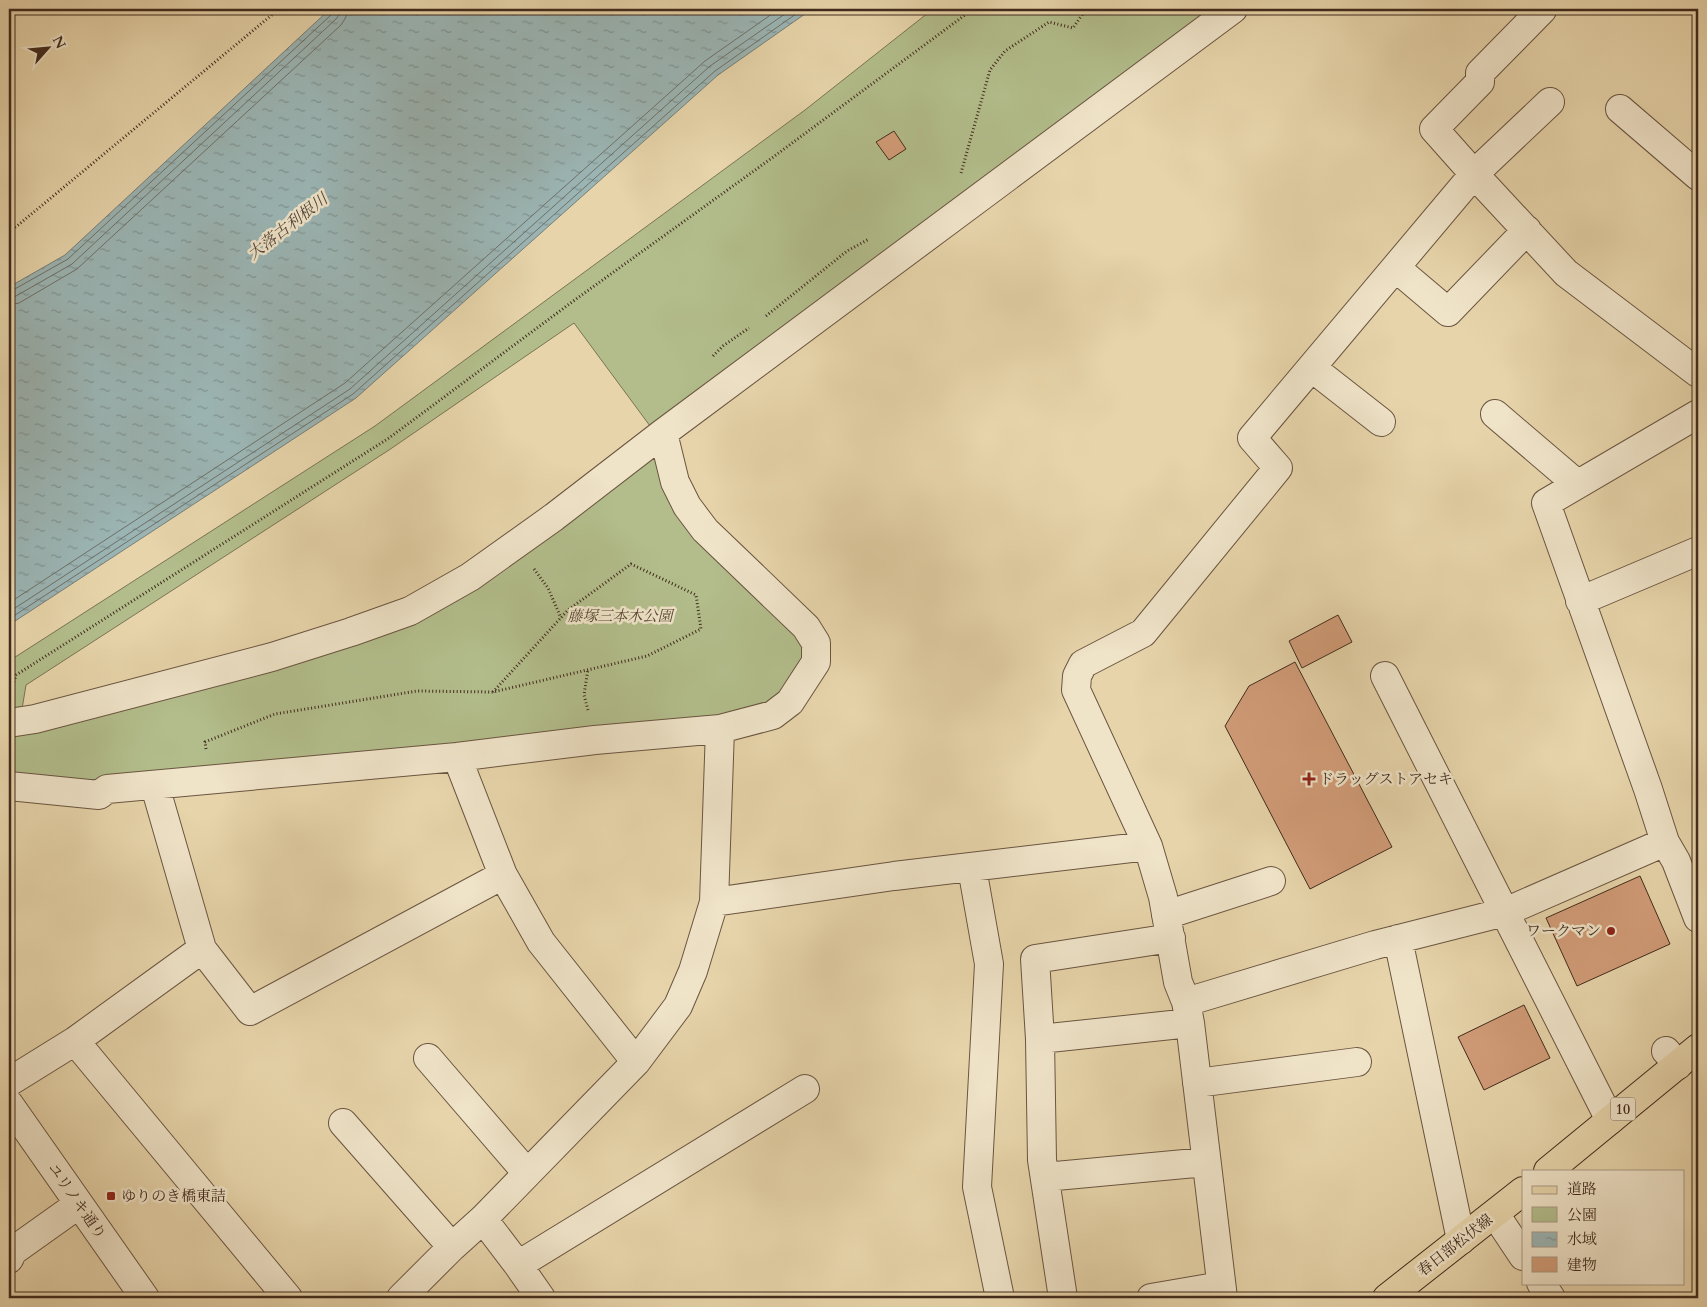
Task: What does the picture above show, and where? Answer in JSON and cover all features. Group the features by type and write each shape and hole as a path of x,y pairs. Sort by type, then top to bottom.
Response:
{"main road":[{"name":"10","path":"1549,1170 1610,1120 1681,1055"},
{"name":"春日部松伏線","path":"1387,1298 1522,1192"}],"street":[{"path":"9,723 36,719 272,658 410,611 470,577 554,517 663,433 1233,9"},
{"path":"1541,9 1480,72 1480,82 1434,129 1566,273 1698,374"},
{"path":"1151,1298 1222,1292 1188,1012 1178,982 1163,897 1148,846 1076,690 1077,676 1083,664 1143,633 1278,468 1252,438 1474,174 1550,102"},
{"path":"1620,109 1698,176"},
{"path":"1396,268 1448,312 1527,230"},
{"path":"1312,368 1381,422"},
{"path":"1495,414 1577,484"},
{"path":"1698,414 1546,503 1648,788 1664,842 1676,861 1698,918"},
{"path":"9,786 99,795 107,789 457,757 596,740 720,729 773,715 790,702 816,662 816,643 806,627 705,530 687,506 675,482 663,433"},
{"path":"1580,601 1698,551"},
{"path":"1385,676 1610,1120"},
{"path":"402,1298 452,1247 483,1219 636,1062 678,1006 693,971 714,902 720,729"},
{"path":"457,757 503,875 541,942 636,1062"},
{"path":"155,786 202,949 250,1010 503,875"},
{"path":"1040,1038 1188,1012 1398,939 1506,912 1664,842"},
{"path":"714,902 894,876 1148,846"},
{"path":"972,868 989,964 976,1187 1000,1298"},
{"path":"1063,1298 1042,1160 1040,1038 1035,959 1168,926 1271,881"},
{"path":"1398,939 1461,1240"},
{"path":"9,1082 75,1041 202,949"},
{"path":"75,1041 288,1298"},
{"path":"428,1058 527,1173"},
{"path":"1197,1083 1357,1062"},
{"path":"518,1265 805,1089"},
{"name":"ユリノキ通り","path":"9,1104 145,1298"},
{"path":"343,1123 452,1247"},
{"path":"1044,1177 1206,1162"},
{"path":"9,1259 13,1251 79,1204"},
{"path":"1495,1214 1522,1254"},
{"path":"483,1219 541,1298"},
{"path":"1542,1284 1551,1298"}],"path":[{"path":"9,231 25,220 279,9"},
{"path":"10,696 16,675 389,438 973,9"},
{"path":"973,203 960,178 990,70 1005,51 1049,22 1073,28 1086,9"},
{"path":"516,544 548,588 561,618"},
{"path":"210,780 205,742 275,714 417,691 493,692 647,656 701,629 696,594 631,564 568,610 493,692"},
{"path":"588,669 584,695 596,740"}],"green space":[{"name":"藤塚三本木公園","path":"933,9 1217,9 653,430 574,323 389,450 26,685 22,709 305,659 658,450 784,616 806,650 786,693 769,704 719,718 63,783 9,779 9,661 375,426 805,110"}],"water":[{"name":"大落古利根川","path":"330,9 812,9 718,75 356,398 9,625 9,287 65,255"}],"building":[{"path":"894,131 906,149 889,160 876,142"},
{"path":"1338,615 1352,642 1302,668 1289,641"},
{"path":"1295,662 1392,847 1310,889 1225,726 1249,686"},
{"path":"1640,876 1670,944 1577,986 1546,918"},
{"path":"1524,1005 1550,1058 1484,1090 1458,1037"}],"place":[{"name":"ドラッグストアセキ","path":"1309,779"},
{"name":"ワークマン","path":"1611,931"},
{"name":"ゆりのき橋東詰","path":"111,1196"}]}
